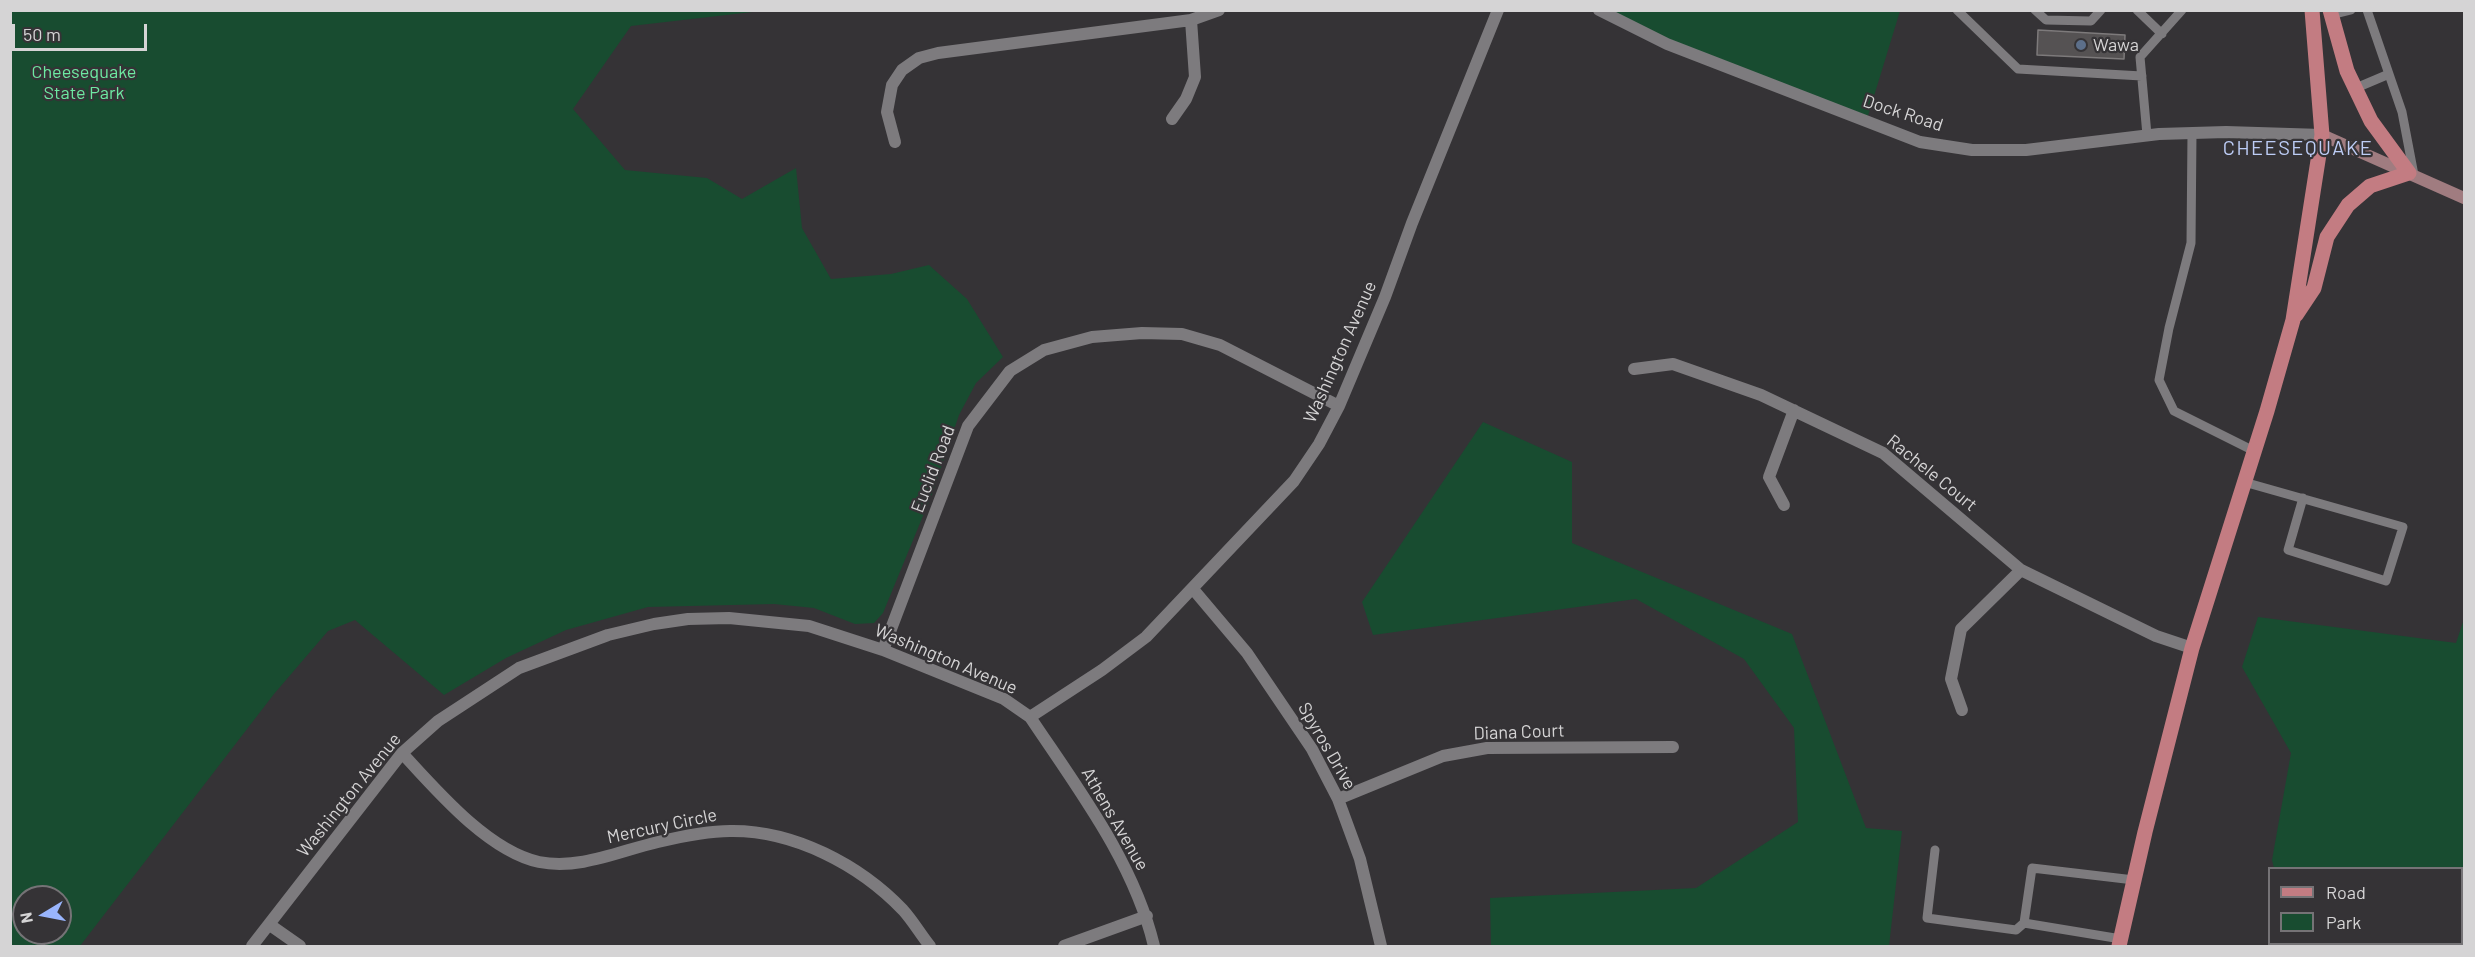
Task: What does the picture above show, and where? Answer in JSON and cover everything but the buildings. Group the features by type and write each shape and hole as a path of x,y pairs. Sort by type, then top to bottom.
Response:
{"main road":[{"path":"2120,943 2192,648 2293,320 2322,135 2312,10"},
{"path":"2293,320 2314,288 2326,237 2348,206 2370,186 2411,174 2371,122 2347,71 2331,13"}],"street":[{"path":"895,142 888,112 892,86 902,70 919,58 938,53 1191,20 1218,10"},
{"name":"Washington Avenue","path":"252,946 402,753 438,722 519,668 608,635 688,619 729,618 809,626 883,650 1004,699 1030,717 1102,670 1146,636 1193,589 1294,481 1319,444 1339,406 1385,297 1412,223 1498,10"},
{"name":"Dock Road","path":"1599,10 1667,44 1920,142 1972,150 2026,150 2147,135 2192,133 2322,135"},
{"path":"1172,119 1186,99 1195,77 1191,20"},
{"path":"2322,135 2464,198"},
{"name":"Euclid Road","path":"883,650 968,426 1010,371 1044,350 1092,337 1142,333 1182,334 1221,345 1339,406"},
{"name":"Rachele Court","path":"1634,369 1673,364 1761,395 1883,453 2021,570 2156,636 2192,648"},
{"path":"1784,505 1769,477 1794,410"},
{"path":"1962,710 1950,679 1961,629 2021,570"},
{"name":"Spyros Drive","path":"1193,589 1247,653 1312,749 1338,799 1360,859 1381,946"},
{"name":"Athens Avenue","path":"1030,717 1119,856 1146,916 1154,946"},
{"name":"Diana Court","path":"1338,799 1443,756 1487,748 1673,747"},
{"name":"Mercury Circle","path":"402,753 456,811 482,833 517,854 539,862 579,863 660,841 730,831 780,837 823,853 871,881 904,911 930,946"},
{"path":"1064,946 1146,916"},
{"path":"270,924 300,946"}],"lane":[{"path":"1957,10 2018,69 2142,76"},
{"path":"2035,10 2046,20 2080,21 2091,21 2101,10"},
{"path":"2137,10 2162,34"},
{"path":"2147,135 2140,57 2182,10"},
{"path":"2331,13 2351,10"},
{"path":"2367,10 2402,112 2411,174"},
{"path":"2356,88 2389,74"},
{"path":"2192,133 2191,243 2169,328 2159,380 2174,411 2254,451"},
{"path":"2244,482 2303,498 2403,527 2386,581 2288,550 2303,498"},
{"path":"1935,850 1927,918 2016,930 2024,923 2032,868 2134,880"},
{"path":"2024,923 2120,943"}],"green space":[{"name":"Cheesequake State Park","path":"10,11 761,11 631,26 573,109 625,170 707,178 742,199 796,168 802,228 831,279 891,274 929,265 967,299 1003,357 976,383 959,415 932,494 883,613 874,623 855,624 814,608 774,604 648,607 566,630 506,658 444,695 355,620 328,631 274,694 80,946 11,946"},
{"path":"1598,11 1900,11 1867,119"},
{"path":"1483,422 1572,462 1572,543 1792,634 1866,828 1902,831 1889,946 1491,946 1490,898 1696,888 1798,822 1794,728 1744,659 1636,599 1373,635 1362,602"},
{"path":"2258,617 2456,643 2464,619 2464,946 2300,945 2463,945 2463,867 2274,867 2272,860 2291,753 2242,667"}],"place":[{"name":"Wawa","path":"2081,45"}],"district":[{"name":"CHEESEQUAKE","path":"2298,148"}]}
